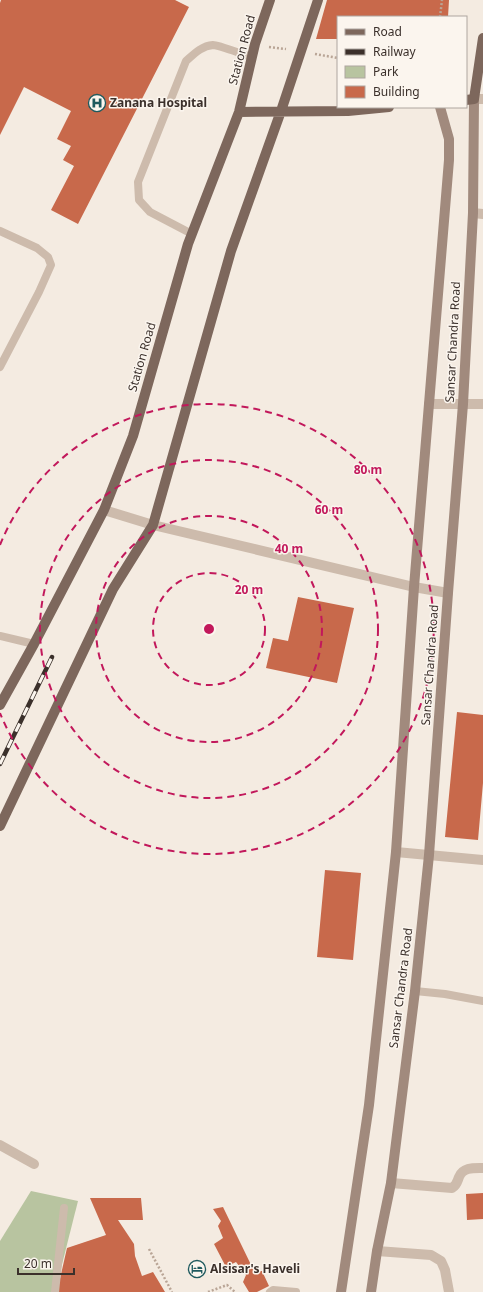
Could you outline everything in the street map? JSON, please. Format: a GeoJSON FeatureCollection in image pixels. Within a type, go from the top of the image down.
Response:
{"type":"FeatureCollection","features":[{"type":"Feature","properties":{"kind":"main road","name":"Station Road"},"geometry":{"type":"LineString","coordinates":[[0,705],[34,644],[104,510],[133,436],[186,251],[240,112],[255,44],[270,0]]}},
{"type":"Feature","properties":{"kind":"main road"},"geometry":{"type":"LineString","coordinates":[[0,826],[113,589],[153,525],[231,251],[281,112],[318,0]]}},
{"type":"Feature","properties":{"kind":"main road","name":"Sansar Chandra Road"},"geometry":{"type":"LineString","coordinates":[[474,99],[483,38]]}},
{"type":"Feature","properties":{"kind":"main road"},"geometry":{"type":"LineString","coordinates":[[240,112],[348,111],[379,108]]}},
{"type":"Feature","properties":{"kind":"street","name":"Sansar Chandra Road"},"geometry":{"type":"LineString","coordinates":[[370,1292],[391,1183],[430,855],[448,594],[478,214],[474,99]]}},
{"type":"Feature","properties":{"kind":"street","name":"Sansar Chandra Road"},"geometry":{"type":"LineString","coordinates":[[341,1292],[370,1105],[396,852],[414,587],[449,160],[449,138],[440,108]]}},
{"type":"Feature","properties":{"kind":"street"},"geometry":{"type":"LineString","coordinates":[[430,404],[483,404]]}},
{"type":"Feature","properties":{"kind":"street"},"geometry":{"type":"LineString","coordinates":[[104,510],[153,525],[448,594]]}},
{"type":"Feature","properties":{"kind":"street"},"geometry":{"type":"LineString","coordinates":[[396,852],[483,860]]}},
{"type":"Feature","properties":{"kind":"street"},"geometry":{"type":"LineString","coordinates":[[0,1145],[34,1164]]}},
{"type":"Feature","properties":{"kind":"street"},"geometry":{"type":"LineString","coordinates":[[391,1183],[452,1188],[457,1185],[463,1170],[468,1168],[483,1168]]}},
{"type":"Feature","properties":{"kind":"street"},"geometry":{"type":"LineString","coordinates":[[377,1252],[431,1255],[441,1261],[445,1270],[449,1292]]}},
{"type":"Feature","properties":{"kind":"lane"},"geometry":{"type":"LineString","coordinates":[[192,234],[150,212],[139,200],[138,182],[186,61],[202,48],[213,45],[252,57]]}},
{"type":"Feature","properties":{"kind":"lane"},"geometry":{"type":"LineString","coordinates":[[0,231],[37,248],[48,257],[51,265],[39,292],[0,367]]}},
{"type":"Feature","properties":{"kind":"lane"},"geometry":{"type":"LineString","coordinates":[[0,636],[34,644]]}},
{"type":"Feature","properties":{"kind":"lane"},"geometry":{"type":"LineString","coordinates":[[415,991],[445,994],[483,1001]]}},
{"type":"Feature","properties":{"kind":"lane"},"geometry":{"type":"LineString","coordinates":[[55,1292],[64,1208]]}},
{"type":"Feature","properties":{"kind":"lane"},"geometry":{"type":"LineString","coordinates":[[270,1292],[273,1290],[296,1292]]}},
{"type":"Feature","properties":{"kind":"path"},"geometry":{"type":"LineString","coordinates":[[440,16],[442,0]]}},
{"type":"Feature","properties":{"kind":"path"},"geometry":{"type":"LineString","coordinates":[[149,1249],[172,1292]]}},
{"type":"Feature","properties":{"kind":"path"},"geometry":{"type":"LineString","coordinates":[[208,1292],[227,1285],[235,1292]]}},
{"type":"Feature","properties":{"kind":"green space"},"geometry":{"type":"Polygon","coordinates":[[[31,1191],[78,1201],[55,1292],[0,1292],[0,1241],[31,1191]]]}},
{"type":"Feature","properties":{"kind":"building"},"geometry":{"type":"Polygon","coordinates":[[[1,0],[175,0],[189,7],[78,224],[51,210],[74,166],[63,160],[71,146],[57,139],[71,111],[24,87],[0,135],[1,0]]]}},
{"type":"Feature","properties":{"kind":"building"},"geometry":{"type":"Polygon","coordinates":[[[327,0],[449,0],[448,16],[337,16],[337,39],[316,39],[327,0]]]}},
{"type":"Feature","properties":{"kind":"building"},"geometry":{"type":"Polygon","coordinates":[[[298,597],[354,608],[337,683],[266,668],[273,638],[288,641],[298,597]]]}},
{"type":"Feature","properties":{"kind":"building"},"geometry":{"type":"Polygon","coordinates":[[[457,712],[483,715],[483,783],[478,840],[445,837],[457,712]]]}},
{"type":"Feature","properties":{"kind":"building"},"geometry":{"type":"Polygon","coordinates":[[[325,870],[361,873],[353,960],[317,957],[325,870]]]}},
{"type":"Feature","properties":{"kind":"building"},"geometry":{"type":"Polygon","coordinates":[[[483,1193],[483,1219],[467,1220],[466,1194],[483,1193]]]}},
{"type":"Feature","properties":{"kind":"building"},"geometry":{"type":"Polygon","coordinates":[[[90,1198],[141,1198],[143,1220],[118,1220],[134,1244],[135,1256],[142,1276],[153,1272],[165,1292],[57,1292],[67,1248],[106,1235],[90,1198]]]}},
{"type":"Feature","properties":{"kind":"building"},"geometry":{"type":"Polygon","coordinates":[[[223,1207],[254,1271],[262,1271],[269,1286],[257,1292],[249,1292],[243,1282],[246,1275],[236,1262],[226,1267],[214,1244],[223,1238],[218,1226],[221,1221],[213,1209],[223,1207]]]}},
{"type":"Feature","properties":{"kind":"railway"},"geometry":{"type":"LineString","coordinates":[[0,764],[52,657]]}},
{"type":"Feature","properties":{"kind":"place","name":"Zanana Hospital"},"geometry":{"type":"Point","coordinates":[97,103]}},
{"type":"Feature","properties":{"kind":"place","name":"Alsisar's Haveli"},"geometry":{"type":"Point","coordinates":[197,1269]}}]}
